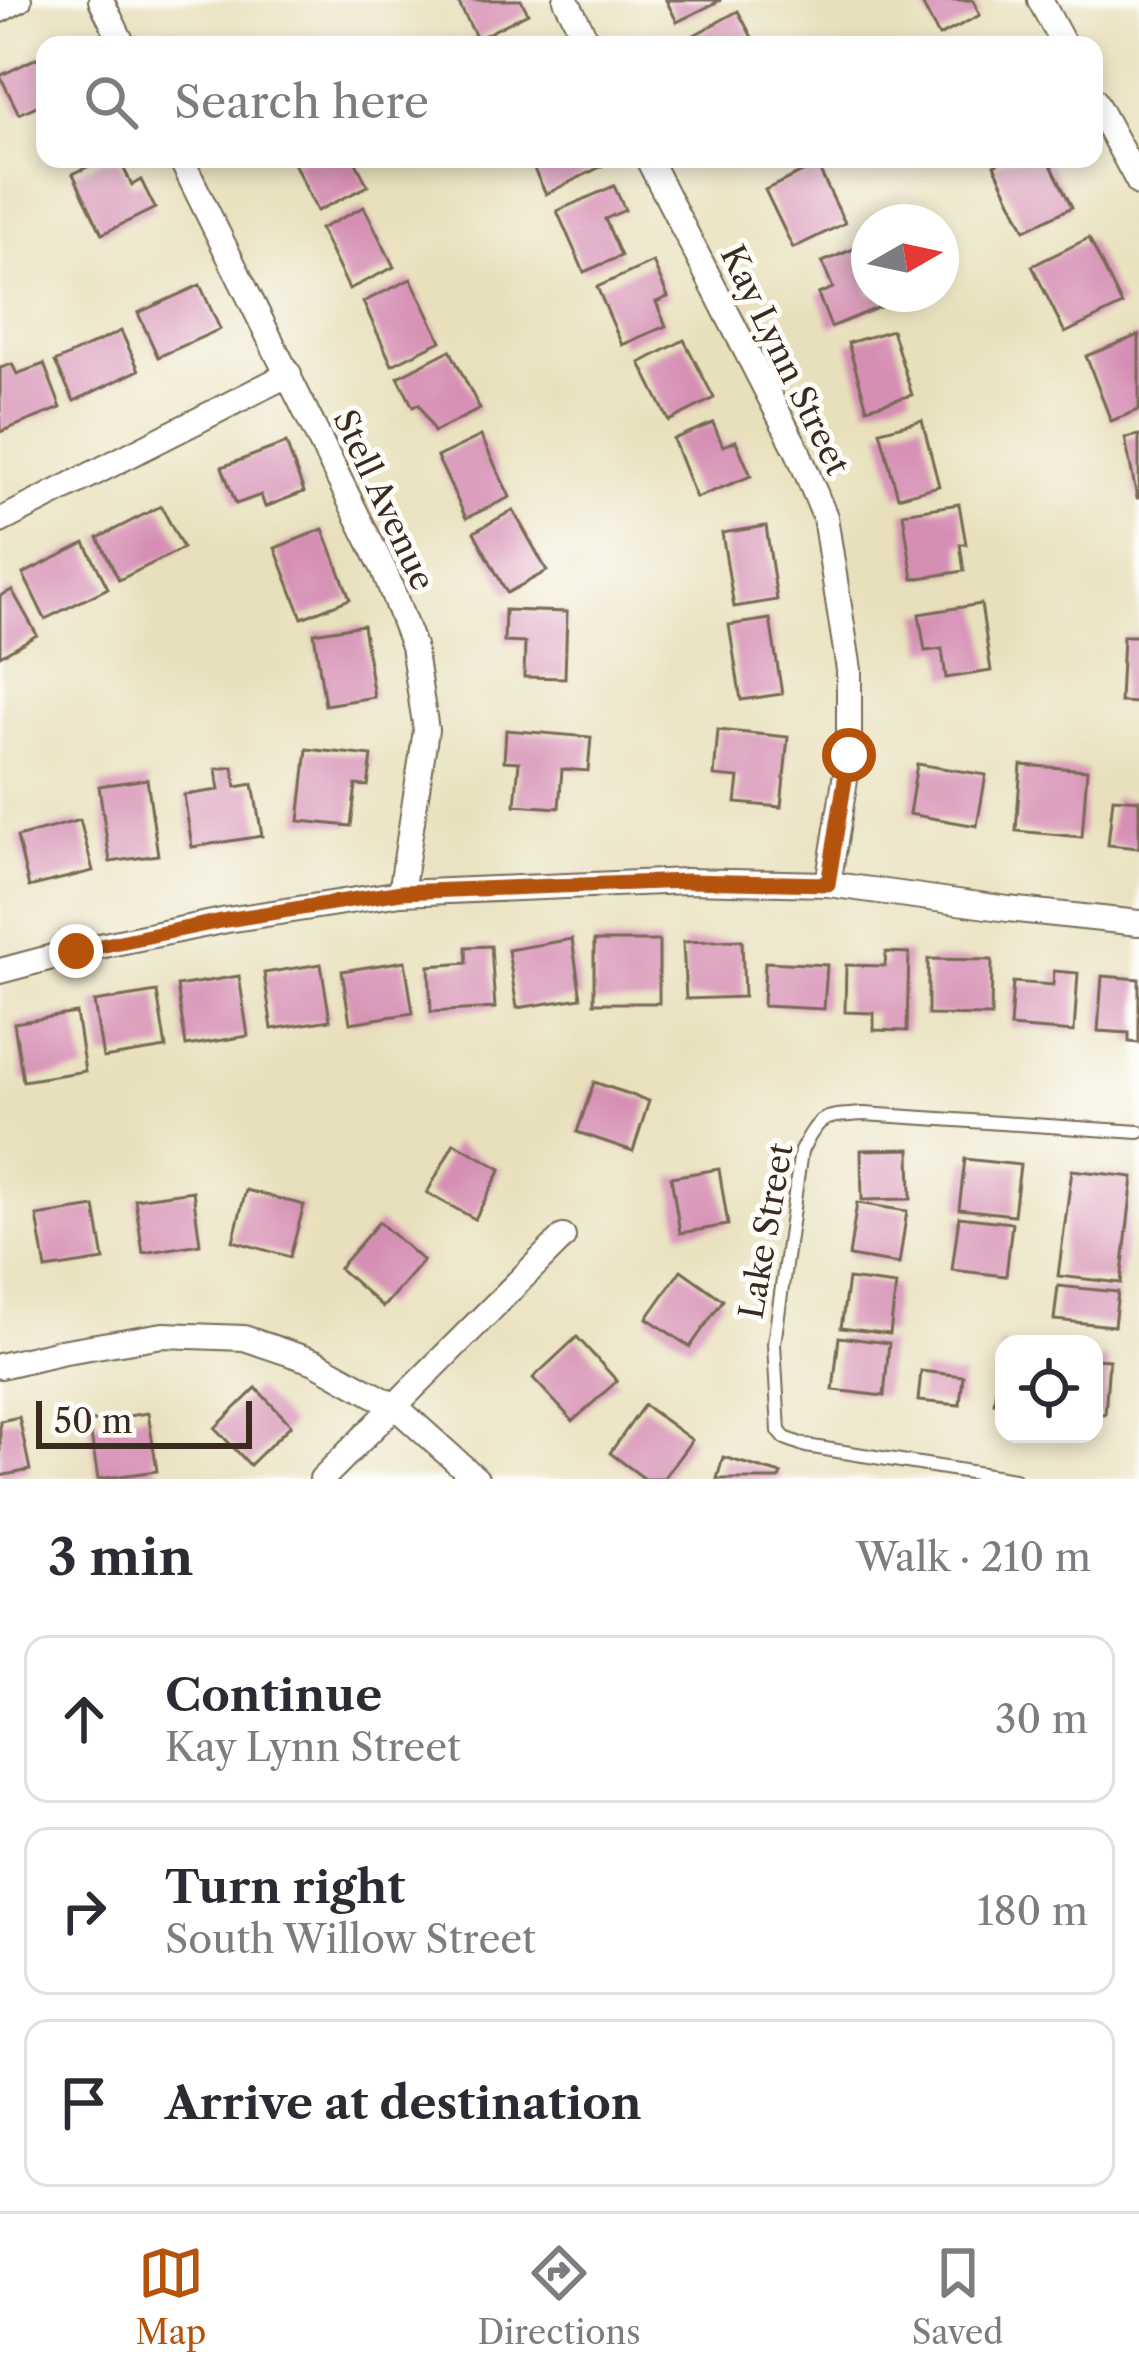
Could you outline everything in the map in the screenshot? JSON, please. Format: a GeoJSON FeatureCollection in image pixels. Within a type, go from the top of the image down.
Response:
{"type":"FeatureCollection","features":[{"type":"Feature","properties":{"kind":"street"},"geometry":{"type":"LineString","coordinates":[[0,10],[19,0]]}},
{"type":"Feature","properties":{"kind":"street"},"geometry":{"type":"LineString","coordinates":[[101,0],[119,36]]}},
{"type":"Feature","properties":{"kind":"street"},"geometry":{"type":"LineString","coordinates":[[566,0],[584,36]]}},
{"type":"Feature","properties":{"kind":"street"},"geometry":{"type":"LineString","coordinates":[[1040,0],[1059,36]]}},
{"type":"Feature","properties":{"kind":"street"},"geometry":{"type":"LineString","coordinates":[[1103,117],[1139,183]]}},
{"type":"Feature","properties":{"kind":"street","name":"Stell Avenue"},"geometry":{"type":"LineString","coordinates":[[186,168],[384,570],[413,646],[426,730],[401,892]]}},
{"type":"Feature","properties":{"kind":"street","name":"Kay Lynn Street"},"geometry":{"type":"LineString","coordinates":[[652,168],[798,452],[825,517],[849,670],[849,755],[828,884]]}},
{"type":"Feature","properties":{"kind":"street"},"geometry":{"type":"LineString","coordinates":[[0,521],[289,374]]}},
{"type":"Feature","properties":{"kind":"street"},"geometry":{"type":"LineString","coordinates":[[0,971],[205,925],[401,892],[686,881],[828,884],[1139,923]]}},
{"type":"Feature","properties":{"kind":"street"},"geometry":{"type":"LineString","coordinates":[[322,1479],[562,1237]]}},
{"type":"Feature","properties":{"kind":"street"},"geometry":{"type":"LineString","coordinates":[[0,1366],[164,1335],[244,1338],[315,1362],[396,1407],[476,1479]]}},
{"type":"Feature","properties":{"kind":"lane","name":"Lake Street"},"geometry":{"type":"LineString","coordinates":[[1014,1479],[806,1446],[785,1438],[779,1430],[774,1344],[801,1151],[814,1126],[826,1117],[864,1114],[1139,1132]]}},
{"type":"Feature","properties":{"kind":"building"},"geometry":{"type":"Polygon","coordinates":[[[457,0],[521,0],[528,13],[475,36],[457,0]]]}},
{"type":"Feature","properties":{"kind":"building"},"geometry":{"type":"Polygon","coordinates":[[[666,0],[721,0],[677,22],[666,0]]]}},
{"type":"Feature","properties":{"kind":"building"},"geometry":{"type":"Polygon","coordinates":[[[920,0],[973,0],[980,15],[939,36],[920,0]]]}},
{"type":"Feature","properties":{"kind":"building"},"geometry":{"type":"Polygon","coordinates":[[[738,11],[751,36],[692,36],[738,11]]]}},
{"type":"Feature","properties":{"kind":"building"},"geometry":{"type":"Polygon","coordinates":[[[36,58],[36,106],[19,114],[0,76],[36,58]]]}},
{"type":"Feature","properties":{"kind":"building"},"geometry":{"type":"Polygon","coordinates":[[[85,168],[124,168],[132,185],[141,180],[155,208],[102,234],[73,174],[85,168]]]}},
{"type":"Feature","properties":{"kind":"building"},"geometry":{"type":"Polygon","coordinates":[[[296,168],[359,168],[368,186],[317,211],[296,168]]]}},
{"type":"Feature","properties":{"kind":"building"},"geometry":{"type":"Polygon","coordinates":[[[533,168],[598,168],[546,194],[533,168]]]}},
{"type":"Feature","properties":{"kind":"building"},"geometry":{"type":"Polygon","coordinates":[[[818,168],[845,223],[793,248],[765,190],[818,168]]]}},
{"type":"Feature","properties":{"kind":"building"},"geometry":{"type":"Polygon","coordinates":[[[995,168],[1052,168],[1072,207],[1025,230],[995,168]]]}},
{"type":"Feature","properties":{"kind":"building"},"geometry":{"type":"Polygon","coordinates":[[[614,186],[625,210],[605,219],[621,256],[584,272],[557,211],[614,186]]]}},
{"type":"Feature","properties":{"kind":"building"},"geometry":{"type":"Polygon","coordinates":[[[364,207],[394,267],[349,289],[320,229],[364,207]]]}},
{"type":"Feature","properties":{"kind":"building"},"geometry":{"type":"Polygon","coordinates":[[[1089,238],[1122,305],[1065,333],[1032,266],[1089,238]]]}},
{"type":"Feature","properties":{"kind":"building"},"geometry":{"type":"Polygon","coordinates":[[[851,250],[851,312],[868,312],[831,327],[818,294],[833,288],[822,262],[851,250]]]}},
{"type":"Feature","properties":{"kind":"building"},"geometry":{"type":"Polygon","coordinates":[[[653,262],[668,297],[656,302],[666,326],[622,345],[597,287],[653,262]]]}},
{"type":"Feature","properties":{"kind":"building"},"geometry":{"type":"Polygon","coordinates":[[[411,279],[441,341],[392,365],[363,302],[411,279]]]}},
{"type":"Feature","properties":{"kind":"building"},"geometry":{"type":"Polygon","coordinates":[[[200,285],[220,329],[158,357],[138,313],[200,285]]]}},
{"type":"Feature","properties":{"kind":"building"},"geometry":{"type":"Polygon","coordinates":[[[892,330],[912,395],[867,408],[848,343],[892,330]]]}},
{"type":"Feature","properties":{"kind":"building"},"geometry":{"type":"Polygon","coordinates":[[[121,331],[139,370],[74,401],[55,362],[121,331]]]}},
{"type":"Feature","properties":{"kind":"building"},"geometry":{"type":"Polygon","coordinates":[[[1139,335],[1139,410],[1111,421],[1086,356],[1139,335]]]}},
{"type":"Feature","properties":{"kind":"building"},"geometry":{"type":"Polygon","coordinates":[[[684,340],[714,398],[669,421],[640,363],[684,340]]]}},
{"type":"Feature","properties":{"kind":"building"},"geometry":{"type":"Polygon","coordinates":[[[450,350],[480,409],[434,432],[419,404],[413,407],[398,377],[450,350]]]}},
{"type":"Feature","properties":{"kind":"building"},"geometry":{"type":"Polygon","coordinates":[[[12,364],[17,374],[44,364],[61,408],[0,432],[0,368],[12,364]]]}},
{"type":"Feature","properties":{"kind":"building"},"geometry":{"type":"Polygon","coordinates":[[[922,420],[939,486],[898,497],[880,431],[922,420]]]}},
{"type":"Feature","properties":{"kind":"building"},"geometry":{"type":"Polygon","coordinates":[[[713,423],[723,446],[736,441],[751,476],[696,498],[673,439],[713,423]]]}},
{"type":"Feature","properties":{"kind":"building"},"geometry":{"type":"Polygon","coordinates":[[[1139,435],[1139,498],[1137,498],[1125,438],[1139,435]]]}},
{"type":"Feature","properties":{"kind":"building"},"geometry":{"type":"Polygon","coordinates":[[[481,436],[510,497],[466,518],[437,457],[481,436]]]}},
{"type":"Feature","properties":{"kind":"building"},"geometry":{"type":"Polygon","coordinates":[[[286,443],[304,492],[265,507],[261,495],[236,504],[222,467],[286,443]]]}},
{"type":"Feature","properties":{"kind":"building"},"geometry":{"type":"Polygon","coordinates":[[[959,504],[966,544],[960,544],[964,571],[913,579],[903,513],[959,504]]]}},
{"type":"Feature","properties":{"kind":"building"},"geometry":{"type":"Polygon","coordinates":[[[161,506],[183,548],[119,580],[98,538],[161,506]]]}},
{"type":"Feature","properties":{"kind":"building"},"geometry":{"type":"Polygon","coordinates":[[[513,510],[547,571],[507,593],[474,532],[513,510]]]}},
{"type":"Feature","properties":{"kind":"building"},"geometry":{"type":"Polygon","coordinates":[[[766,526],[777,600],[734,607],[722,533],[766,526]]]}},
{"type":"Feature","properties":{"kind":"building"},"geometry":{"type":"Polygon","coordinates":[[[323,529],[350,599],[302,618],[275,548],[323,529]]]}},
{"type":"Feature","properties":{"kind":"building"},"geometry":{"type":"Polygon","coordinates":[[[85,543],[108,588],[45,619],[23,574],[85,543]]]}},
{"type":"Feature","properties":{"kind":"building"},"geometry":{"type":"Polygon","coordinates":[[[12,590],[37,635],[0,656],[0,596],[12,590]]]}},
{"type":"Feature","properties":{"kind":"building"},"geometry":{"type":"Polygon","coordinates":[[[981,604],[991,671],[946,678],[942,649],[925,651],[919,614],[981,604]]]}},
{"type":"Feature","properties":{"kind":"building"},"geometry":{"type":"Polygon","coordinates":[[[505,610],[567,612],[565,678],[524,677],[525,643],[504,642],[505,610]]]}},
{"type":"Feature","properties":{"kind":"building"},"geometry":{"type":"Polygon","coordinates":[[[770,619],[782,694],[741,700],[729,625],[770,619]]]}},
{"type":"Feature","properties":{"kind":"building"},"geometry":{"type":"Polygon","coordinates":[[[363,625],[374,697],[325,705],[314,633],[363,625]]]}},
{"type":"Feature","properties":{"kind":"building"},"geometry":{"type":"Polygon","coordinates":[[[1123,636],[1139,636],[1139,703],[1120,702],[1123,636]]]}},
{"type":"Feature","properties":{"kind":"building"},"geometry":{"type":"Polygon","coordinates":[[[506,730],[591,737],[588,771],[562,769],[559,808],[515,805],[519,762],[504,761],[506,730]]]}},
{"type":"Feature","properties":{"kind":"building"},"geometry":{"type":"Polygon","coordinates":[[[718,730],[788,737],[781,807],[736,803],[739,778],[714,776],[718,730]]]}},
{"type":"Feature","properties":{"kind":"building"},"geometry":{"type":"Polygon","coordinates":[[[307,749],[372,756],[368,786],[356,785],[351,826],[299,821],[307,749]]]}},
{"type":"Feature","properties":{"kind":"building"},"geometry":{"type":"Polygon","coordinates":[[[917,764],[986,775],[977,826],[909,814],[917,764]]]}},
{"type":"Feature","properties":{"kind":"building"},"geometry":{"type":"Polygon","coordinates":[[[1021,765],[1087,770],[1082,837],[1016,831],[1021,765]]]}},
{"type":"Feature","properties":{"kind":"building"},"geometry":{"type":"Polygon","coordinates":[[[233,767],[236,787],[253,784],[262,836],[192,847],[184,795],[219,790],[216,769],[233,767]]]}},
{"type":"Feature","properties":{"kind":"building"},"geometry":{"type":"Polygon","coordinates":[[[147,779],[158,855],[110,862],[99,786],[147,779]]]}},
{"type":"Feature","properties":{"kind":"building"},"geometry":{"type":"Polygon","coordinates":[[[1113,798],[1139,800],[1139,848],[1108,845],[1113,798]]]}},
{"type":"Feature","properties":{"kind":"building"},"geometry":{"type":"Polygon","coordinates":[[[80,820],[93,871],[29,887],[17,837],[80,820]]]}},
{"type":"Feature","properties":{"kind":"building"},"geometry":{"type":"Polygon","coordinates":[[[572,939],[581,998],[517,1008],[508,950],[572,939]]]}},
{"type":"Feature","properties":{"kind":"building"},"geometry":{"type":"Polygon","coordinates":[[[742,940],[744,997],[686,999],[683,942],[742,940]]]}},
{"type":"Feature","properties":{"kind":"building"},"geometry":{"type":"Polygon","coordinates":[[[594,941],[659,941],[659,1003],[594,1003],[594,941]]]}},
{"type":"Feature","properties":{"kind":"building"},"geometry":{"type":"Polygon","coordinates":[[[491,946],[495,1008],[431,1012],[429,966],[467,963],[466,947],[491,946]]]}},
{"type":"Feature","properties":{"kind":"building"},"geometry":{"type":"Polygon","coordinates":[[[886,952],[909,953],[907,1031],[874,1030],[874,1013],[845,1012],[846,965],[885,966],[886,952]]]}},
{"type":"Feature","properties":{"kind":"building"},"geometry":{"type":"Polygon","coordinates":[[[928,959],[992,960],[991,1016],[928,1015],[928,959]]]}},
{"type":"Feature","properties":{"kind":"building"},"geometry":{"type":"Polygon","coordinates":[[[405,961],[413,1013],[350,1023],[342,971],[405,961]]]}},
{"type":"Feature","properties":{"kind":"building"},"geometry":{"type":"Polygon","coordinates":[[[765,962],[827,965],[824,1009],[763,1006],[765,962]]]}},
{"type":"Feature","properties":{"kind":"building"},"geometry":{"type":"Polygon","coordinates":[[[321,964],[330,1020],[272,1029],[264,973],[321,964]]]}},
{"type":"Feature","properties":{"kind":"building"},"geometry":{"type":"Polygon","coordinates":[[[1054,971],[1078,973],[1074,1032],[1010,1027],[1013,982],[1053,985],[1054,971]]]}},
{"type":"Feature","properties":{"kind":"building"},"geometry":{"type":"Polygon","coordinates":[[[239,976],[248,1036],[186,1046],[177,986],[239,976]]]}},
{"type":"Feature","properties":{"kind":"building"},"geometry":{"type":"Polygon","coordinates":[[[1102,976],[1139,979],[1139,1043],[1129,1042],[1129,1033],[1098,1031],[1102,976]]]}},
{"type":"Feature","properties":{"kind":"building"},"geometry":{"type":"Polygon","coordinates":[[[157,992],[166,1048],[103,1058],[94,1002],[157,992]]]}},
{"type":"Feature","properties":{"kind":"building"},"geometry":{"type":"Polygon","coordinates":[[[76,1013],[85,1071],[23,1081],[14,1023],[76,1013]]]}},
{"type":"Feature","properties":{"kind":"building"},"geometry":{"type":"Polygon","coordinates":[[[594,1082],[649,1101],[633,1151],[577,1132],[594,1082]]]}},
{"type":"Feature","properties":{"kind":"building"},"geometry":{"type":"Polygon","coordinates":[[[454,1143],[501,1169],[475,1219],[427,1193],[454,1143]]]}},
{"type":"Feature","properties":{"kind":"building"},"geometry":{"type":"Polygon","coordinates":[[[910,1149],[911,1199],[862,1200],[861,1150],[910,1149]]]}},
{"type":"Feature","properties":{"kind":"building"},"geometry":{"type":"Polygon","coordinates":[[[965,1159],[1020,1165],[1014,1215],[959,1209],[965,1159]]]}},
{"type":"Feature","properties":{"kind":"building"},"geometry":{"type":"Polygon","coordinates":[[[719,1169],[728,1225],[680,1233],[671,1177],[719,1169]]]}},
{"type":"Feature","properties":{"kind":"building"},"geometry":{"type":"Polygon","coordinates":[[[1072,1170],[1133,1177],[1121,1283],[1058,1276],[1072,1170]]]}},
{"type":"Feature","properties":{"kind":"building"},"geometry":{"type":"Polygon","coordinates":[[[246,1190],[304,1205],[290,1257],[233,1241],[246,1190]]]}},
{"type":"Feature","properties":{"kind":"building"},"geometry":{"type":"Polygon","coordinates":[[[193,1191],[200,1244],[143,1253],[135,1199],[193,1191]]]}},
{"type":"Feature","properties":{"kind":"building"},"geometry":{"type":"Polygon","coordinates":[[[857,1203],[907,1211],[899,1264],[849,1256],[857,1203]]]}},
{"type":"Feature","properties":{"kind":"building"},"geometry":{"type":"Polygon","coordinates":[[[95,1207],[104,1260],[46,1269],[37,1216],[95,1207]]]}},
{"type":"Feature","properties":{"kind":"building"},"geometry":{"type":"Polygon","coordinates":[[[959,1217],[1012,1223],[1006,1276],[952,1270],[959,1217]]]}},
{"type":"Feature","properties":{"kind":"building"},"geometry":{"type":"Polygon","coordinates":[[[379,1222],[423,1261],[383,1307],[339,1268],[379,1222]]]}},
{"type":"Feature","properties":{"kind":"building"},"geometry":{"type":"Polygon","coordinates":[[[681,1270],[723,1300],[690,1347],[647,1318],[681,1270]]]}},
{"type":"Feature","properties":{"kind":"building"},"geometry":{"type":"Polygon","coordinates":[[[848,1279],[896,1285],[890,1334],[841,1328],[848,1279]]]}},
{"type":"Feature","properties":{"kind":"building"},"geometry":{"type":"Polygon","coordinates":[[[1058,1286],[1118,1292],[1114,1326],[1054,1320],[1058,1286]]]}},
{"type":"Feature","properties":{"kind":"building"},"geometry":{"type":"Polygon","coordinates":[[[577,1337],[617,1381],[573,1421],[533,1378],[577,1337]]]}},
{"type":"Feature","properties":{"kind":"building"},"geometry":{"type":"Polygon","coordinates":[[[839,1337],[889,1343],[884,1396],[833,1390],[839,1337]]]}},
{"type":"Feature","properties":{"kind":"building"},"geometry":{"type":"Polygon","coordinates":[[[1103,1360],[1109,1360],[1103,1414],[1103,1360]]]}},
{"type":"Feature","properties":{"kind":"building"},"geometry":{"type":"Polygon","coordinates":[[[921,1371],[963,1376],[960,1405],[918,1401],[921,1371]]]}},
{"type":"Feature","properties":{"kind":"building"},"geometry":{"type":"Polygon","coordinates":[[[256,1388],[291,1425],[250,1465],[215,1428],[256,1388]]]}},
{"type":"Feature","properties":{"kind":"building"},"geometry":{"type":"Polygon","coordinates":[[[644,1405],[692,1440],[663,1479],[645,1479],[610,1453],[644,1405]]]}},
{"type":"Feature","properties":{"kind":"building"},"geometry":{"type":"Polygon","coordinates":[[[148,1413],[157,1471],[98,1479],[89,1422],[148,1413]]]}},
{"type":"Feature","properties":{"kind":"building"},"geometry":{"type":"Polygon","coordinates":[[[19,1417],[30,1470],[0,1476],[0,1421],[19,1417]]]}},
{"type":"Feature","properties":{"kind":"building"},"geometry":{"type":"Polygon","coordinates":[[[723,1457],[781,1474],[779,1479],[717,1479],[723,1457]]]}},
{"type":"Feature","properties":{"kind":"route"},"geometry":{"type":"LineString","coordinates":[[76,951],[226,920],[401,892],[686,881],[828,884],[849,755]]}}]}
